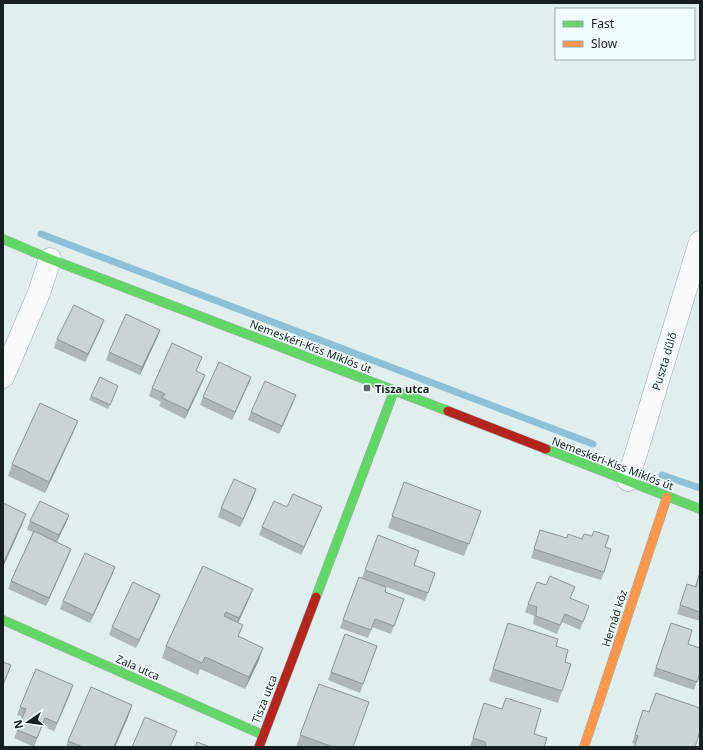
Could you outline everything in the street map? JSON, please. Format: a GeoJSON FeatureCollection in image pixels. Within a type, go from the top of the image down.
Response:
{"type":"FeatureCollection","features":[{"type":"Feature","properties":{"kind":"street","name":"Nemeskéri-Kiss Miklós út"},"geometry":{"type":"LineString","coordinates":[[3,239],[50,259],[628,480],[700,509]]}},
{"type":"Feature","properties":{"kind":"street","name":"Puszta dűlő"},"geometry":{"type":"LineString","coordinates":[[628,480],[700,242]]}},
{"type":"Feature","properties":{"kind":"street"},"geometry":{"type":"LineString","coordinates":[[3,377],[39,293],[50,259]]}},
{"type":"Feature","properties":{"kind":"street","name":"Tisza utca"},"geometry":{"type":"LineString","coordinates":[[259,747],[394,391]]}},
{"type":"Feature","properties":{"kind":"street","name":"Hernád köz"},"geometry":{"type":"LineString","coordinates":[[584,747],[667,497]]}},
{"type":"Feature","properties":{"kind":"street","name":"Zala utca"},"geometry":{"type":"LineString","coordinates":[[3,620],[263,735]]}},
{"type":"Feature","properties":{"kind":"building"},"geometry":{"type":"Polygon","coordinates":[[[74,305],[104,320],[88,354],[57,339],[74,305]]]}},
{"type":"Feature","properties":{"kind":"building"},"geometry":{"type":"Polygon","coordinates":[[[126,314],[160,330],[142,367],[109,352],[126,314]]]}},
{"type":"Feature","properties":{"kind":"building"},"geometry":{"type":"Polygon","coordinates":[[[172,343],[202,357],[196,371],[205,375],[188,410],[162,398],[165,394],[152,388],[172,343]]]}},
{"type":"Feature","properties":{"kind":"building"},"geometry":{"type":"Polygon","coordinates":[[[219,362],[251,377],[235,412],[203,397],[219,362]]]}},
{"type":"Feature","properties":{"kind":"building"},"geometry":{"type":"Polygon","coordinates":[[[100,377],[118,386],[110,405],[91,396],[100,377]]]}},
{"type":"Feature","properties":{"kind":"building"},"geometry":{"type":"Polygon","coordinates":[[[265,381],[296,395],[282,426],[251,412],[265,381]]]}},
{"type":"Feature","properties":{"kind":"building"},"geometry":{"type":"Polygon","coordinates":[[[40,403],[78,421],[49,482],[12,464],[40,403]]]}},
{"type":"Feature","properties":{"kind":"building"},"geometry":{"type":"Polygon","coordinates":[[[234,479],[256,489],[243,519],[221,508],[234,479]]]}},
{"type":"Feature","properties":{"kind":"building"},"geometry":{"type":"Polygon","coordinates":[[[404,482],[481,511],[469,544],[392,516],[404,482]]]}},
{"type":"Feature","properties":{"kind":"building"},"geometry":{"type":"Polygon","coordinates":[[[293,494],[322,507],[304,547],[262,527],[274,501],[287,507],[293,494]]]}},
{"type":"Feature","properties":{"kind":"building"},"geometry":{"type":"Polygon","coordinates":[[[40,501],[69,515],[59,535],[30,521],[40,501]]]}},
{"type":"Feature","properties":{"kind":"building"},"geometry":{"type":"Polygon","coordinates":[[[3,503],[26,514],[3,564],[3,503]]]}},
{"type":"Feature","properties":{"kind":"building"},"geometry":{"type":"Polygon","coordinates":[[[540,530],[567,538],[568,534],[582,539],[584,534],[592,536],[594,531],[609,536],[605,547],[611,549],[604,572],[534,549],[540,530]]]}},
{"type":"Feature","properties":{"kind":"building"},"geometry":{"type":"Polygon","coordinates":[[[34,531],[71,549],[49,598],[11,581],[34,531]]]}},
{"type":"Feature","properties":{"kind":"building"},"geometry":{"type":"Polygon","coordinates":[[[378,535],[419,551],[414,565],[435,573],[428,593],[365,570],[378,535]]]}},
{"type":"Feature","properties":{"kind":"building"},"geometry":{"type":"Polygon","coordinates":[[[85,553],[115,567],[93,615],[63,601],[85,553]]]}},
{"type":"Feature","properties":{"kind":"building"},"geometry":{"type":"Polygon","coordinates":[[[203,566],[253,589],[239,618],[226,612],[224,616],[243,625],[238,636],[263,648],[249,677],[205,657],[202,663],[166,646],[203,566]]]}},
{"type":"Feature","properties":{"kind":"building"},"geometry":{"type":"Polygon","coordinates":[[[699,575],[700,612],[680,605],[687,584],[696,587],[699,575]]]}},
{"type":"Feature","properties":{"kind":"building"},"geometry":{"type":"Polygon","coordinates":[[[550,576],[575,587],[570,598],[589,606],[583,622],[565,614],[560,625],[536,616],[537,607],[528,604],[537,582],[546,585],[550,576]]]}},
{"type":"Feature","properties":{"kind":"building"},"geometry":{"type":"Polygon","coordinates":[[[359,577],[386,587],[385,592],[404,599],[394,626],[375,619],[371,630],[343,620],[359,577]]]}},
{"type":"Feature","properties":{"kind":"building"},"geometry":{"type":"Polygon","coordinates":[[[133,582],[160,595],[139,640],[112,627],[133,582]]]}},
{"type":"Feature","properties":{"kind":"building"},"geometry":{"type":"Polygon","coordinates":[[[508,623],[558,639],[556,646],[568,650],[565,662],[571,664],[562,691],[493,669],[508,623]]]}},
{"type":"Feature","properties":{"kind":"building"},"geometry":{"type":"Polygon","coordinates":[[[671,623],[692,630],[688,644],[700,648],[700,672],[697,682],[656,668],[671,623]]]}},
{"type":"Feature","properties":{"kind":"building"},"geometry":{"type":"Polygon","coordinates":[[[345,634],[377,646],[363,684],[331,672],[345,634]]]}},
{"type":"Feature","properties":{"kind":"building"},"geometry":{"type":"Polygon","coordinates":[[[3,662],[11,665],[3,685],[3,662]]]}},
{"type":"Feature","properties":{"kind":"building"},"geometry":{"type":"Polygon","coordinates":[[[36,669],[73,685],[57,723],[45,718],[37,738],[17,730],[26,709],[20,707],[36,669]]]}},
{"type":"Feature","properties":{"kind":"building"},"geometry":{"type":"Polygon","coordinates":[[[319,684],[369,702],[353,747],[333,747],[300,735],[319,684]]]}},
{"type":"Feature","properties":{"kind":"building"},"geometry":{"type":"Polygon","coordinates":[[[91,687],[132,705],[114,747],[83,747],[68,741],[91,687]]]}},
{"type":"Feature","properties":{"kind":"building"},"geometry":{"type":"Polygon","coordinates":[[[656,693],[700,708],[700,731],[695,747],[634,747],[638,736],[635,735],[643,710],[649,712],[656,693]]]}},
{"type":"Feature","properties":{"kind":"building"},"geometry":{"type":"Polygon","coordinates":[[[506,698],[541,709],[534,734],[547,738],[544,747],[486,747],[485,742],[473,738],[484,703],[502,709],[506,698]]]}},
{"type":"Feature","properties":{"kind":"building"},"geometry":{"type":"Polygon","coordinates":[[[145,717],[177,731],[170,747],[132,747],[145,717]]]}},
{"type":"Feature","properties":{"kind":"building"},"geometry":{"type":"Polygon","coordinates":[[[197,742],[210,747],[195,747],[197,742]]]}},
{"type":"Feature","properties":{"kind":"waterway"},"geometry":{"type":"LineString","coordinates":[[41,234],[593,444]]}},
{"type":"Feature","properties":{"kind":"waterway"},"geometry":{"type":"LineString","coordinates":[[662,475],[700,488]]}},
{"type":"Feature","properties":{"kind":"traffic: fast"},"geometry":{"type":"LineString","coordinates":[[3,239],[50,259],[448,411]]}},
{"type":"Feature","properties":{"kind":"traffic: fast"},"geometry":{"type":"LineString","coordinates":[[316,597],[394,391]]}},
{"type":"Feature","properties":{"kind":"traffic: fast"},"geometry":{"type":"LineString","coordinates":[[546,449],[700,509]]}},
{"type":"Feature","properties":{"kind":"traffic: fast"},"geometry":{"type":"LineString","coordinates":[[3,620],[263,735]]}},
{"type":"Feature","properties":{"kind":"traffic: slow"},"geometry":{"type":"LineString","coordinates":[[584,747],[667,497]]}},
{"type":"Feature","properties":{"kind":"traffic: jam"},"geometry":{"type":"LineString","coordinates":[[448,411],[546,449]]}},
{"type":"Feature","properties":{"kind":"traffic: jam"},"geometry":{"type":"LineString","coordinates":[[259,747],[316,597]]}},
{"type":"Feature","properties":{"kind":"place","name":"Tisza utca"},"geometry":{"type":"Point","coordinates":[367,388]}}]}
